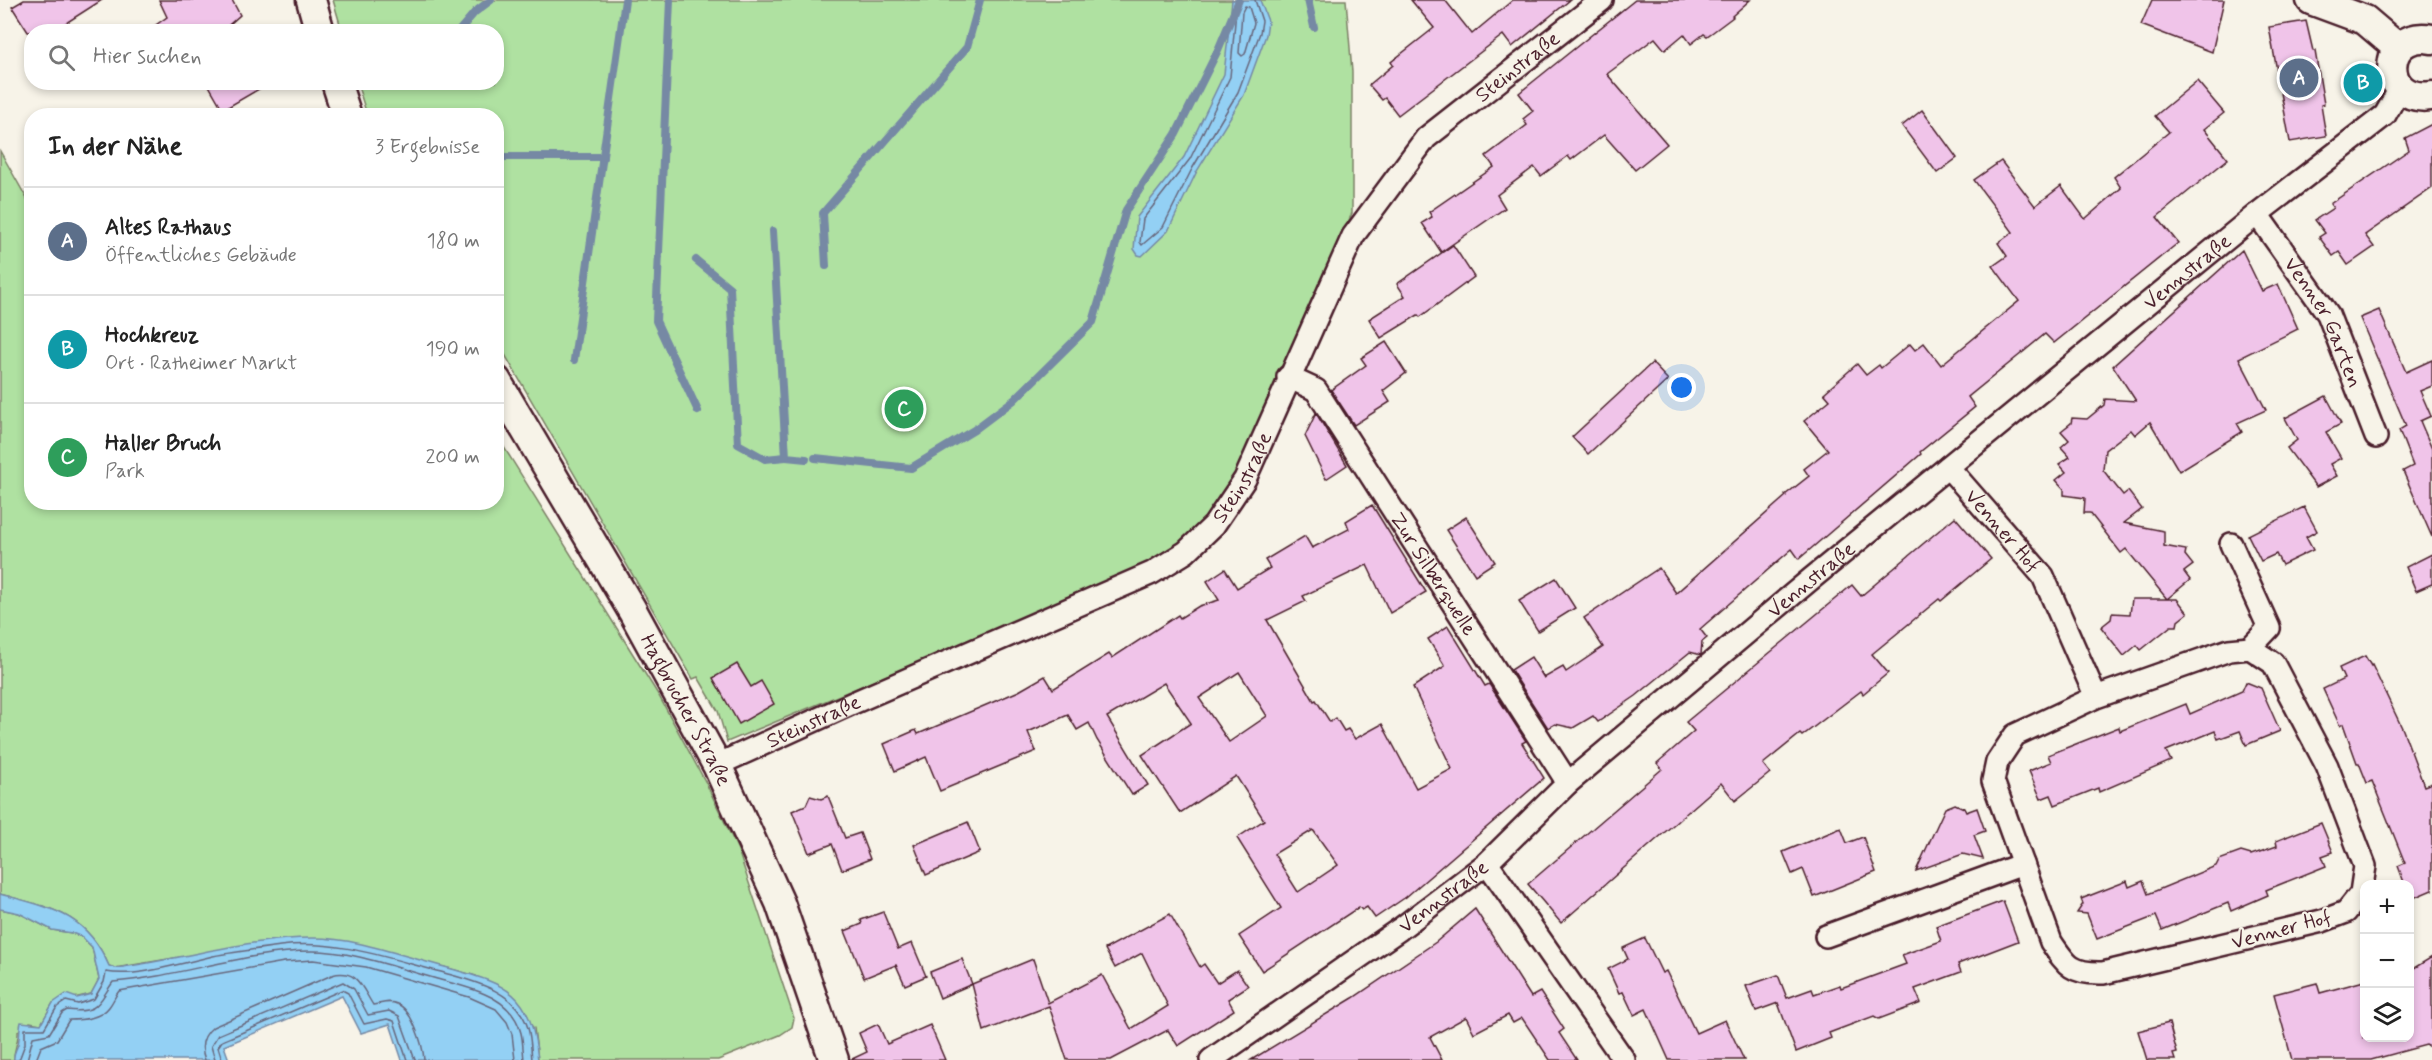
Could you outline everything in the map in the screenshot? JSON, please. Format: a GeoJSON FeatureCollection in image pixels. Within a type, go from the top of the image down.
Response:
{"type":"FeatureCollection","features":[{"type":"Feature","properties":{"kind":"main road"},"geometry":{"type":"LineString","coordinates":[[311,0],[318,24]]}},
{"type":"Feature","properties":{"kind":"main road"},"geometry":{"type":"LineString","coordinates":[[2311,0],[2365,20],[2398,48]]}},
{"type":"Feature","properties":{"kind":"main road"},"geometry":{"type":"LineString","coordinates":[[2432,39],[2414,38],[2398,48],[2392,64],[2395,81],[2400,88],[2409,94],[2421,97],[2432,96]]}},
{"type":"Feature","properties":{"kind":"main road"},"geometry":{"type":"LineString","coordinates":[[339,90],[344,108]]}},
{"type":"Feature","properties":{"kind":"main road","name":"Hagbrucher Straße"},"geometry":{"type":"LineString","coordinates":[[504,394],[632,610],[717,765],[780,903],[834,1060]]}},
{"type":"Feature","properties":{"kind":"street","name":"Steinstraße"},"geometry":{"type":"LineString","coordinates":[[717,765],[853,703],[1152,573],[1186,552],[1214,525],[1245,479],[1288,377],[1353,236],[1426,138],[1602,0]]}},
{"type":"Feature","properties":{"kind":"street","name":"Vennstraße"},"geometry":{"type":"LineString","coordinates":[[1211,1060],[1400,929],[1487,863],[1568,783],[2257,214],[2385,115],[2400,88]]}},
{"type":"Feature","properties":{"kind":"street","name":"Venner Garten"},"geometry":{"type":"LineString","coordinates":[[2257,214],[2328,314],[2376,437]]}},
{"type":"Feature","properties":{"kind":"street","name":"Zur Silberquelle"},"geometry":{"type":"LineString","coordinates":[[1288,377],[1316,390],[1568,783]]}},
{"type":"Feature","properties":{"kind":"street","name":"Venner Hof"},"geometry":{"type":"LineString","coordinates":[[1948,467],[2043,576],[2096,697]]}},
{"type":"Feature","properties":{"kind":"street"},"geometry":{"type":"LineString","coordinates":[[2231,544],[2269,628],[2250,648]]}},
{"type":"Feature","properties":{"kind":"street","name":"Venner Hof"},"geometry":{"type":"LineString","coordinates":[[2250,648],[2273,663],[2327,766],[2364,866],[2361,893],[2346,912],[2322,921],[2114,970],[2084,973],[2067,965],[2051,942],[1994,781],[1997,762],[2014,735],[2096,697],[2229,650],[2250,648]]}},
{"type":"Feature","properties":{"kind":"street"},"geometry":{"type":"LineString","coordinates":[[1487,863],[1624,1060]]}},
{"type":"Feature","properties":{"kind":"street"},"geometry":{"type":"LineString","coordinates":[[1826,936],[2023,864]]}},
{"type":"Feature","properties":{"kind":"green space"},"geometry":{"type":"Polygon","coordinates":[[[333,0],[1346,0],[1352,72],[1352,213],[1238,483],[1181,553],[727,742],[718,711],[698,677],[693,679],[504,353],[504,108],[365,108],[359,90],[504,90],[504,24],[340,24],[333,0]]]}},
{"type":"Feature","properties":{"kind":"green space"},"geometry":{"type":"Polygon","coordinates":[[[0,151],[24,194],[24,510],[504,510],[504,447],[659,696],[706,783],[738,850],[794,1018],[792,1027],[780,1035],[718,1060],[538,1060],[534,1028],[476,976],[440,966],[281,940],[115,968],[109,966],[100,948],[89,934],[65,915],[0,894],[0,151]]]}},
{"type":"Feature","properties":{"kind":"green space"},"geometry":{"type":"Polygon","coordinates":[[[0,909],[19,913],[52,930],[82,937],[92,947],[99,979],[91,994],[53,1003],[41,1024],[30,1022],[18,1031],[14,1060],[0,1060],[0,909]]]}},
{"type":"Feature","properties":{"kind":"water"},"geometry":{"type":"Polygon","coordinates":[[[1232,0],[1260,0],[1268,21],[1266,35],[1244,95],[1197,171],[1168,231],[1142,256],[1138,255],[1134,249],[1137,217],[1184,157],[1224,74],[1232,0]]]}},
{"type":"Feature","properties":{"kind":"water"},"geometry":{"type":"Polygon","coordinates":[[[0,894],[65,915],[89,934],[100,948],[109,966],[115,968],[238,945],[313,938],[362,944],[463,972],[498,985],[521,1003],[529,1017],[538,1060],[402,1060],[390,1024],[361,1033],[342,996],[224,1046],[229,1060],[14,1060],[21,1022],[41,1024],[53,1003],[66,994],[77,998],[91,994],[99,979],[92,947],[82,937],[52,930],[19,913],[0,909],[0,894]]]}},
{"type":"Feature","properties":{"kind":"building"},"geometry":{"type":"Polygon","coordinates":[[[24,0],[102,0],[64,24],[24,26],[12,7],[24,0]]]}},
{"type":"Feature","properties":{"kind":"building"},"geometry":{"type":"Polygon","coordinates":[[[159,0],[232,0],[240,15],[230,24],[157,24],[167,17],[159,0]]]}},
{"type":"Feature","properties":{"kind":"building"},"geometry":{"type":"Polygon","coordinates":[[[1411,0],[1445,0],[1472,34],[1513,0],[1570,0],[1512,47],[1503,35],[1398,115],[1385,98],[1382,100],[1369,85],[1393,65],[1391,62],[1434,28],[1411,0]]]}},
{"type":"Feature","properties":{"kind":"building"},"geometry":{"type":"Polygon","coordinates":[[[1635,0],[1750,0],[1733,17],[1707,36],[1704,34],[1691,44],[1684,34],[1665,50],[1655,38],[1607,74],[1667,144],[1635,170],[1604,135],[1571,160],[1568,156],[1541,176],[1534,167],[1497,195],[1505,208],[1441,252],[1422,223],[1432,217],[1429,212],[1494,167],[1486,156],[1527,125],[1523,119],[1533,111],[1519,93],[1635,0]]]}},
{"type":"Feature","properties":{"kind":"building"},"geometry":{"type":"Polygon","coordinates":[[[2152,0],[2224,0],[2212,52],[2141,25],[2152,0]]]}},
{"type":"Feature","properties":{"kind":"building"},"geometry":{"type":"Polygon","coordinates":[[[2306,21],[2313,51],[2315,51],[2324,104],[2321,105],[2326,136],[2290,142],[2269,27],[2306,21]]]}},
{"type":"Feature","properties":{"kind":"building"},"geometry":{"type":"Polygon","coordinates":[[[2197,81],[2224,113],[2204,129],[2228,159],[2157,217],[2178,243],[2054,343],[2045,334],[1968,397],[1975,407],[1920,452],[1921,454],[1799,559],[1792,549],[1700,629],[1707,638],[1702,642],[1701,655],[1690,652],[1636,696],[1598,722],[1593,716],[1573,728],[1555,724],[1548,728],[1511,670],[1531,657],[1544,678],[1563,667],[1566,672],[1603,647],[1584,618],[1659,568],[1676,593],[1809,476],[1804,469],[1828,450],[1804,421],[1830,400],[1824,393],[1857,364],[1866,375],[1879,365],[1881,368],[1910,344],[1915,350],[1924,343],[1941,365],[2019,301],[1993,266],[2007,256],[1998,243],[2013,232],[1974,180],[2001,161],[2035,206],[2061,186],[2085,219],[2121,188],[2114,177],[2169,132],[2155,116],[2197,81]]]}},
{"type":"Feature","properties":{"kind":"building"},"geometry":{"type":"Polygon","coordinates":[[[212,90],[257,90],[226,108],[222,108],[212,90]]]}},
{"type":"Feature","properties":{"kind":"building"},"geometry":{"type":"Polygon","coordinates":[[[1922,110],[1957,158],[1937,173],[1902,126],[1922,110]]]}},
{"type":"Feature","properties":{"kind":"building"},"geometry":{"type":"Polygon","coordinates":[[[2432,124],[2432,188],[2365,235],[2374,247],[2348,265],[2339,252],[2333,256],[2319,237],[2325,233],[2315,220],[2333,208],[2330,204],[2409,150],[2405,138],[2432,124]]]}},
{"type":"Feature","properties":{"kind":"building"},"geometry":{"type":"Polygon","coordinates":[[[1453,245],[1474,277],[1420,317],[1418,315],[1381,338],[1369,319],[1405,296],[1397,284],[1453,245]]]}},
{"type":"Feature","properties":{"kind":"building"},"geometry":{"type":"Polygon","coordinates":[[[2242,250],[2262,291],[2278,284],[2298,329],[2239,358],[2266,410],[2237,423],[2242,432],[2179,471],[2150,422],[2135,435],[2131,430],[2105,450],[2103,470],[2123,495],[2128,491],[2142,509],[2124,523],[2164,531],[2164,546],[2186,550],[2185,555],[2193,565],[2184,572],[2190,580],[2167,599],[2126,549],[2121,553],[2090,513],[2084,513],[2085,498],[2064,495],[2064,489],[2056,480],[2066,472],[2059,464],[2070,457],[2061,447],[2069,440],[2061,431],[2071,423],[2072,418],[2087,419],[2104,405],[2105,399],[2136,401],[2113,366],[2242,250]]]}},
{"type":"Feature","properties":{"kind":"building"},"geometry":{"type":"Polygon","coordinates":[[[2379,310],[2406,372],[2432,360],[2432,386],[2420,391],[2431,416],[2420,421],[2432,449],[2432,537],[2403,471],[2413,466],[2399,430],[2406,426],[2360,318],[2379,310]]]}},
{"type":"Feature","properties":{"kind":"building"},"geometry":{"type":"Polygon","coordinates":[[[1386,342],[1406,373],[1383,391],[1390,402],[1354,425],[1331,390],[1366,365],[1361,358],[1386,342]]]}},
{"type":"Feature","properties":{"kind":"building"},"geometry":{"type":"Polygon","coordinates":[[[1652,363],[1668,380],[1588,454],[1572,437],[1652,363]]]}},
{"type":"Feature","properties":{"kind":"building"},"geometry":{"type":"Polygon","coordinates":[[[2326,396],[2341,424],[2326,432],[2341,458],[2330,464],[2337,476],[2316,487],[2287,448],[2297,440],[2285,418],[2326,396]]]}},
{"type":"Feature","properties":{"kind":"building"},"geometry":{"type":"Polygon","coordinates":[[[1316,413],[1347,465],[1326,479],[1305,436],[1316,413]]]}},
{"type":"Feature","properties":{"kind":"building"},"geometry":{"type":"Polygon","coordinates":[[[1372,505],[1426,592],[1390,613],[1367,565],[1303,596],[1306,601],[1267,620],[1314,701],[1316,700],[1330,722],[1336,718],[1344,731],[1348,729],[1355,739],[1382,724],[1416,788],[1452,769],[1413,687],[1445,666],[1428,639],[1448,626],[1485,686],[1489,684],[1526,741],[1522,743],[1544,778],[1406,897],[1375,918],[1367,907],[1362,910],[1359,907],[1262,971],[1239,936],[1281,908],[1237,838],[1264,820],[1236,776],[1180,813],[1142,755],[1191,723],[1164,683],[1107,717],[1148,785],[1132,795],[1097,740],[1089,723],[1077,730],[1068,715],[1028,732],[1036,751],[940,791],[926,757],[895,771],[884,744],[916,730],[918,734],[1019,691],[1045,676],[1053,689],[1109,654],[1112,658],[1178,615],[1180,618],[1199,606],[1219,600],[1207,581],[1225,569],[1237,588],[1270,568],[1265,560],[1305,536],[1312,548],[1349,529],[1346,521],[1372,505]],[[1239,672],[1199,698],[1229,742],[1267,716],[1239,672]],[[1313,830],[1274,854],[1298,892],[1338,865],[1313,830]]]}},
{"type":"Feature","properties":{"kind":"building"},"geometry":{"type":"Polygon","coordinates":[[[2304,507],[2317,531],[2306,537],[2313,550],[2282,565],[2276,554],[2261,561],[2248,535],[2304,507]]]}},
{"type":"Feature","properties":{"kind":"building"},"geometry":{"type":"Polygon","coordinates":[[[1466,517],[1495,562],[1475,575],[1446,530],[1466,517]]]}},
{"type":"Feature","properties":{"kind":"building"},"geometry":{"type":"Polygon","coordinates":[[[1955,517],[1991,559],[1872,654],[1888,673],[1863,694],[1861,691],[1802,736],[1800,734],[1763,764],[1770,773],[1735,801],[1721,783],[1561,923],[1528,884],[1662,769],[1657,763],[1694,731],[1686,722],[1852,585],[1861,596],[1955,517]]]}},
{"type":"Feature","properties":{"kind":"building"},"geometry":{"type":"Polygon","coordinates":[[[2432,554],[2432,584],[2416,591],[2406,567],[2432,554]]]}},
{"type":"Feature","properties":{"kind":"building"},"geometry":{"type":"Polygon","coordinates":[[[1556,578],[1575,608],[1538,631],[1519,601],[1556,578]]]}},
{"type":"Feature","properties":{"kind":"building"},"geometry":{"type":"Polygon","coordinates":[[[2132,599],[2177,599],[2188,613],[2178,621],[2177,626],[2171,626],[2141,650],[2137,645],[2124,656],[2101,627],[2111,619],[2112,613],[2130,614],[2132,599]]]}},
{"type":"Feature","properties":{"kind":"building"},"geometry":{"type":"Polygon","coordinates":[[[2365,656],[2372,665],[2403,730],[2424,786],[2432,783],[2432,890],[2414,898],[2414,880],[2403,880],[2398,866],[2405,863],[2372,781],[2367,783],[2343,724],[2340,726],[2323,689],[2344,679],[2339,668],[2365,656]]]}},
{"type":"Feature","properties":{"kind":"building"},"geometry":{"type":"Polygon","coordinates":[[[737,664],[751,687],[761,681],[774,704],[739,724],[713,678],[737,664]]]}},
{"type":"Feature","properties":{"kind":"building"},"geometry":{"type":"Polygon","coordinates":[[[2246,682],[2261,688],[2280,731],[2246,745],[2240,731],[2218,739],[2215,731],[2166,751],[2171,761],[2099,792],[2098,788],[2055,805],[2051,795],[2041,799],[2029,771],[2051,762],[2048,755],[2119,727],[2120,731],[2186,704],[2190,714],[2242,691],[2246,682]]]}},
{"type":"Feature","properties":{"kind":"building"},"geometry":{"type":"Polygon","coordinates":[[[810,796],[821,799],[828,796],[845,838],[860,833],[870,859],[842,870],[832,844],[809,853],[792,811],[806,805],[810,796]]]}},
{"type":"Feature","properties":{"kind":"building"},"geometry":{"type":"Polygon","coordinates":[[[1955,804],[1964,808],[1966,812],[1977,808],[1985,831],[1974,835],[1983,859],[1963,854],[1916,871],[1945,808],[1955,804]]]}},
{"type":"Feature","properties":{"kind":"building"},"geometry":{"type":"Polygon","coordinates":[[[968,822],[980,852],[926,875],[914,845],[968,822]]]}},
{"type":"Feature","properties":{"kind":"building"},"geometry":{"type":"Polygon","coordinates":[[[2321,823],[2333,852],[2322,856],[2326,866],[2266,890],[2268,895],[2231,911],[2228,903],[2162,930],[2156,916],[2097,939],[2087,914],[2077,913],[2083,904],[2081,899],[2127,881],[2129,887],[2143,881],[2148,894],[2216,866],[2219,860],[2241,852],[2251,855],[2277,846],[2276,841],[2321,823]]]}},
{"type":"Feature","properties":{"kind":"building"},"geometry":{"type":"Polygon","coordinates":[[[1841,828],[1847,843],[1863,837],[1876,872],[1814,897],[1803,869],[1792,874],[1783,852],[1841,828]]]}},
{"type":"Feature","properties":{"kind":"building"},"geometry":{"type":"Polygon","coordinates":[[[2003,901],[2018,941],[1958,964],[1961,972],[1915,989],[1921,1003],[1879,1019],[1874,1016],[1829,1033],[1831,1038],[1796,1052],[1778,1003],[1756,1011],[1746,986],[1778,975],[1787,998],[1812,989],[1814,994],[1840,985],[1841,988],[1906,964],[1902,955],[1941,941],[1936,926],[2003,901]]]}},
{"type":"Feature","properties":{"kind":"building"},"geometry":{"type":"Polygon","coordinates":[[[1475,909],[1531,997],[1540,992],[1564,1029],[1559,1033],[1577,1060],[1550,1060],[1522,1018],[1513,1023],[1508,1015],[1474,1033],[1466,1017],[1430,1037],[1442,1060],[1251,1060],[1353,998],[1436,942],[1475,909]]]}},
{"type":"Feature","properties":{"kind":"building"},"geometry":{"type":"Polygon","coordinates":[[[883,912],[898,949],[912,943],[926,976],[905,985],[896,965],[864,978],[845,931],[862,924],[861,920],[883,912]]]}},
{"type":"Feature","properties":{"kind":"building"},"geometry":{"type":"Polygon","coordinates":[[[1170,914],[1200,967],[1204,964],[1217,983],[1237,970],[1248,986],[1228,999],[1234,1010],[1178,1046],[1168,1030],[1111,1060],[1067,1060],[1049,1006],[984,1031],[972,984],[1033,959],[1048,1003],[1102,975],[1131,1029],[1168,1006],[1142,953],[1115,968],[1105,949],[1170,914]]]}},
{"type":"Feature","properties":{"kind":"building"},"geometry":{"type":"Polygon","coordinates":[[[1645,938],[1662,973],[1666,971],[1696,1033],[1725,1020],[1744,1060],[1669,1060],[1646,1009],[1634,1015],[1623,992],[1619,993],[1608,969],[1628,959],[1623,948],[1645,938]]]}},
{"type":"Feature","properties":{"kind":"building"},"geometry":{"type":"Polygon","coordinates":[[[2432,957],[2432,1048],[2426,1045],[2371,1060],[2292,1060],[2274,994],[2317,983],[2320,993],[2360,982],[2360,1042],[2414,1042],[2414,968],[2432,957]]]}},
{"type":"Feature","properties":{"kind":"building"},"geometry":{"type":"Polygon","coordinates":[[[962,959],[972,984],[940,998],[930,972],[962,959]]]}},
{"type":"Feature","properties":{"kind":"building"},"geometry":{"type":"Polygon","coordinates":[[[2169,1023],[2177,1053],[2173,1054],[2175,1060],[2147,1060],[2138,1031],[2169,1023]]]}},
{"type":"Feature","properties":{"kind":"building"},"geometry":{"type":"Polygon","coordinates":[[[878,1024],[887,1044],[930,1025],[945,1060],[850,1060],[867,1052],[859,1033],[878,1024]]]}},
{"type":"Feature","properties":{"kind":"waterway"},"geometry":{"type":"LineString","coordinates":[[465,24],[475,12],[491,0]]}},
{"type":"Feature","properties":{"kind":"waterway"},"geometry":{"type":"LineString","coordinates":[[574,360],[625,0]]}},
{"type":"Feature","properties":{"kind":"waterway"},"geometry":{"type":"LineString","coordinates":[[670,0],[656,321],[698,411]]}},
{"type":"Feature","properties":{"kind":"waterway"},"geometry":{"type":"LineString","coordinates":[[826,266],[823,213],[967,47],[980,0]]}},
{"type":"Feature","properties":{"kind":"waterway"},"geometry":{"type":"LineString","coordinates":[[815,458],[911,468],[974,430],[1014,400],[1093,322],[1126,210],[1176,134],[1218,50],[1239,0]]}},
{"type":"Feature","properties":{"kind":"waterway"},"geometry":{"type":"LineString","coordinates":[[1308,0],[1314,27]]}},
{"type":"Feature","properties":{"kind":"waterway"},"geometry":{"type":"LineString","coordinates":[[504,157],[603,157]]}},
{"type":"Feature","properties":{"kind":"waterway"},"geometry":{"type":"LineString","coordinates":[[773,231],[786,457],[806,459]]}},
{"type":"Feature","properties":{"kind":"waterway"},"geometry":{"type":"LineString","coordinates":[[696,260],[730,288],[738,444],[765,459],[786,457]]}},
{"type":"Feature","properties":{"kind":"place","name":"Altes Rathaus"},"geometry":{"type":"Point","coordinates":[2299,78]}},
{"type":"Feature","properties":{"kind":"place","name":"Hochkreuz"},"geometry":{"type":"Point","coordinates":[2363,83]}},
{"type":"Feature","properties":{"kind":"place","name":"Haller Bruch"},"geometry":{"type":"Point","coordinates":[904,409]}}]}
